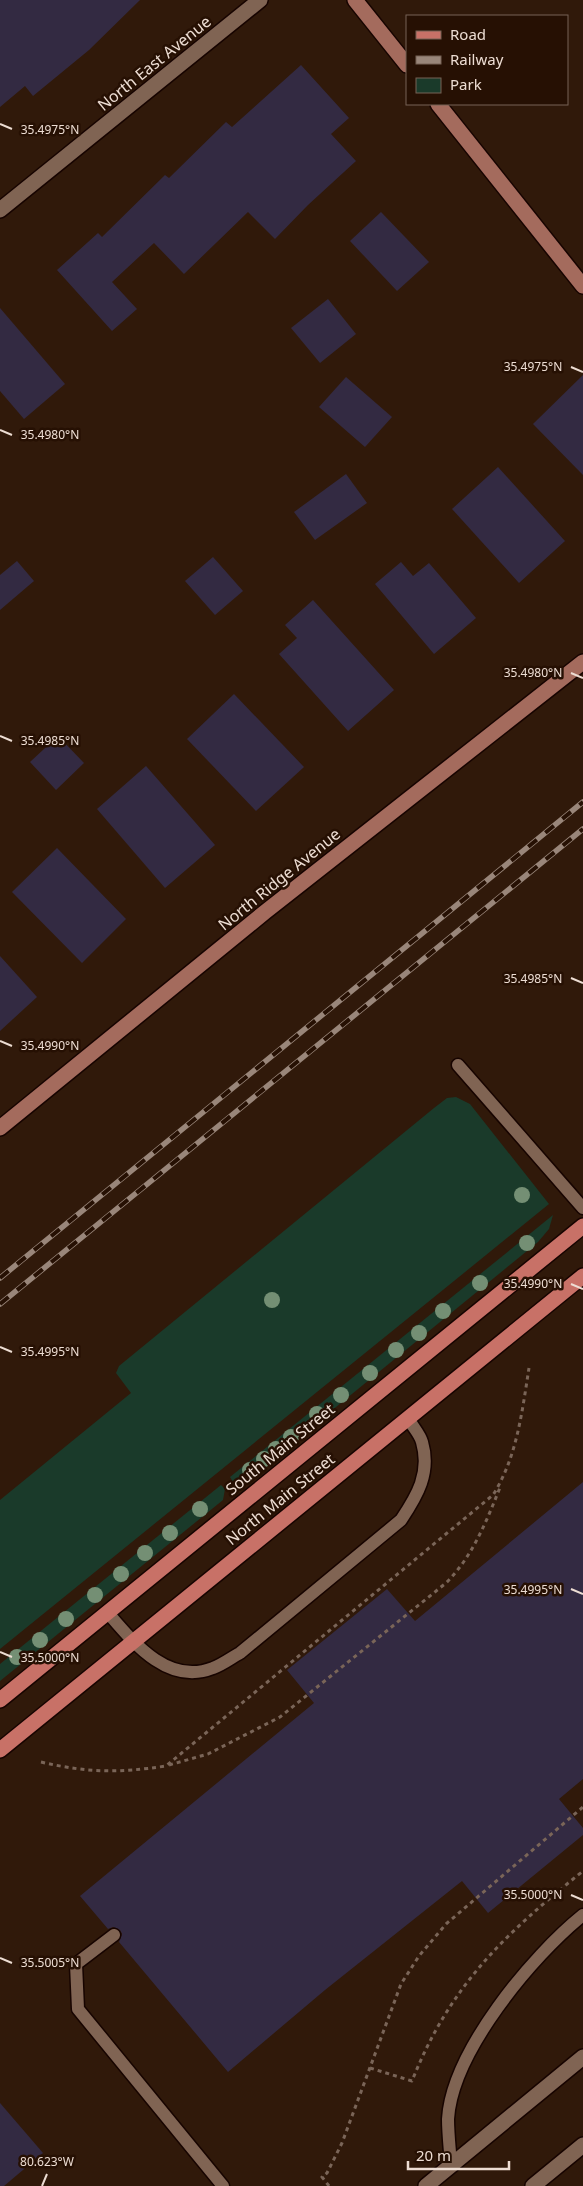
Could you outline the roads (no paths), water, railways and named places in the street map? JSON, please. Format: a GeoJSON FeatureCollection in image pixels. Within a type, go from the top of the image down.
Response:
{"type":"FeatureCollection","features":[{"type":"Feature","properties":{"kind":"main road","name":"South Main Street"},"geometry":{"type":"LineString","coordinates":[[0,1700],[583,1226]]}},
{"type":"Feature","properties":{"kind":"main road","name":"North Main Street"},"geometry":{"type":"LineString","coordinates":[[0,1750],[583,1276]]}},
{"type":"Feature","properties":{"kind":"street","name":"North East Avenue"},"geometry":{"type":"LineString","coordinates":[[0,210],[260,0]]}},
{"type":"Feature","properties":{"kind":"street"},"geometry":{"type":"LineString","coordinates":[[355,0],[406,64]]}},
{"type":"Feature","properties":{"kind":"street"},"geometry":{"type":"LineString","coordinates":[[439,105],[583,286]]}},
{"type":"Feature","properties":{"kind":"street","name":"North Ridge Avenue"},"geometry":{"type":"LineString","coordinates":[[0,1127],[264,912],[583,662]]}},
{"type":"Feature","properties":{"kind":"street"},"geometry":{"type":"LineString","coordinates":[[426,2186],[583,2057]]}},
{"type":"Feature","properties":{"kind":"street"},"geometry":{"type":"LineString","coordinates":[[533,2186],[583,2145]]}},
{"type":"Feature","properties":{"kind":"lane"},"geometry":{"type":"LineString","coordinates":[[458,1065],[583,1208]]}},
{"type":"Feature","properties":{"kind":"lane"},"geometry":{"type":"LineString","coordinates":[[108,1612],[133,1642],[161,1664],[185,1672],[212,1669],[240,1653],[401,1520],[418,1494],[426,1470],[422,1441],[408,1418]]}},
{"type":"Feature","properties":{"kind":"lane"},"geometry":{"type":"LineString","coordinates":[[451,2165],[448,2119],[455,2087],[471,2050],[494,2014],[528,1970],[568,1927],[583,1915]]}},
{"type":"Feature","properties":{"kind":"lane"},"geometry":{"type":"LineString","coordinates":[[114,1935],[76,1964],[78,2009],[223,2186]]}},
{"type":"Feature","properties":{"kind":"railway"},"geometry":{"type":"LineString","coordinates":[[0,1278],[583,802]]}},
{"type":"Feature","properties":{"kind":"railway"},"geometry":{"type":"LineString","coordinates":[[0,1304],[583,829]]}}]}
